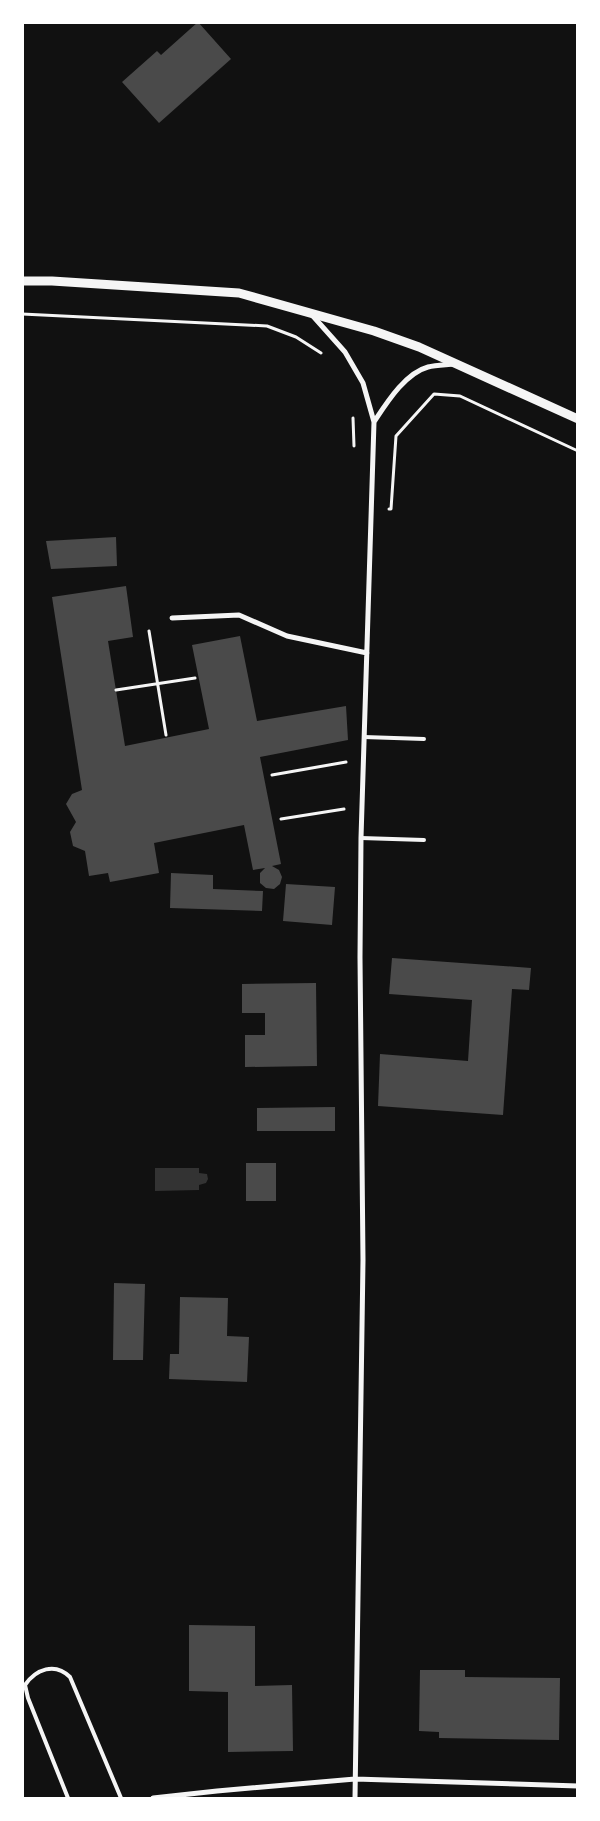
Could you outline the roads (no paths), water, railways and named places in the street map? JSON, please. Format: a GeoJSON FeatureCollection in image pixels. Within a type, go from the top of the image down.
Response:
{"type":"FeatureCollection","features":[{"type":"Feature","properties":{"kind":"street"},"geometry":{"type":"LineString","coordinates":[[22,281],[52,281],[239,293],[374,331],[419,347],[578,419]]}},
{"type":"Feature","properties":{"kind":"street"},"geometry":{"type":"LineString","coordinates":[[310,312],[345,352],[363,383],[374,422],[361,838],[360,958],[363,1260],[355,1798]]}},
{"type":"Feature","properties":{"kind":"street"},"geometry":{"type":"LineString","coordinates":[[374,422],[395,391],[412,377],[427,367],[458,364]]}},
{"type":"Feature","properties":{"kind":"street"},"geometry":{"type":"LineString","coordinates":[[172,618],[239,615],[287,636],[367,653]]}},
{"type":"Feature","properties":{"kind":"street"},"geometry":{"type":"LineString","coordinates":[[153,1798],[355,1779],[578,1786]]}},
{"type":"Feature","properties":{"kind":"lane"},"geometry":{"type":"LineString","coordinates":[[364,737],[424,739]]}},
{"type":"Feature","properties":{"kind":"lane"},"geometry":{"type":"LineString","coordinates":[[361,838],[424,840]]}},
{"type":"Feature","properties":{"kind":"lane"},"geometry":{"type":"LineString","coordinates":[[68,1798],[28,1698],[25,1685],[32,1675],[51,1668],[63,1670],[70,1677],[121,1798]]}}]}
